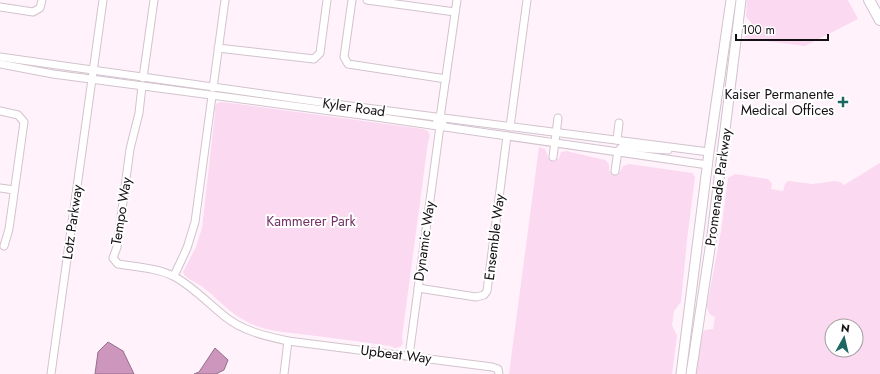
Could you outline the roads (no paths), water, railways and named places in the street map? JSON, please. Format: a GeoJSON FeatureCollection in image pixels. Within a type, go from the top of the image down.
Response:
{"type":"FeatureCollection","features":[{"type":"Feature","properties":{"kind":"highway"},"geometry":{"type":"LineString","coordinates":[[869,0],[880,20]]}},
{"type":"Feature","properties":{"kind":"main road","name":"Promenade Parkway"},"geometry":{"type":"LineString","coordinates":[[681,374],[709,152],[731,0]]}},
{"type":"Feature","properties":{"kind":"main road"},"geometry":{"type":"LineString","coordinates":[[737,0],[735,21],[739,24]]}},
{"type":"Feature","properties":{"kind":"main road","name":"Promenade Parkway"},"geometry":{"type":"LineString","coordinates":[[691,374],[741,0]]}},
{"type":"Feature","properties":{"kind":"main road"},"geometry":{"type":"LineString","coordinates":[[728,26],[732,33],[730,65],[733,68]]}},
{"type":"Feature","properties":{"kind":"main road"},"geometry":{"type":"LineString","coordinates":[[696,257],[701,270],[695,313],[698,321]]}},
{"type":"Feature","properties":{"kind":"main road"},"geometry":{"type":"LineString","coordinates":[[688,321],[692,324],[693,328],[688,374]]}},
{"type":"Feature","properties":{"kind":"street"},"geometry":{"type":"LineString","coordinates":[[0,7],[33,12],[40,8],[42,0]]}},
{"type":"Feature","properties":{"kind":"street","name":"Lotz Parkway"},"geometry":{"type":"LineString","coordinates":[[51,374],[102,0]]}},
{"type":"Feature","properties":{"kind":"street"},"geometry":{"type":"LineString","coordinates":[[144,78],[154,0]]}},
{"type":"Feature","properties":{"kind":"street"},"geometry":{"type":"LineString","coordinates":[[179,91],[207,90],[213,88],[225,0]]}},
{"type":"Feature","properties":{"kind":"street"},"geometry":{"type":"LineString","coordinates":[[218,48],[314,59],[320,53],[327,0]]}},
{"type":"Feature","properties":{"kind":"street"},"geometry":{"type":"LineString","coordinates":[[352,0],[344,57],[348,64],[446,79]]}},
{"type":"Feature","properties":{"kind":"street"},"geometry":{"type":"LineString","coordinates":[[367,0],[455,12]]}},
{"type":"Feature","properties":{"kind":"street"},"geometry":{"type":"LineString","coordinates":[[376,117],[394,116],[435,122],[440,118],[457,0]]}},
{"type":"Feature","properties":{"kind":"street"},"geometry":{"type":"LineString","coordinates":[[440,126],[447,123],[493,129],[508,127],[527,0]]}},
{"type":"Feature","properties":{"kind":"street","name":"Kyler Road"},"geometry":{"type":"LineString","coordinates":[[0,57],[213,88],[709,152]]}},
{"type":"Feature","properties":{"kind":"street","name":"Kyler Road"},"geometry":{"type":"LineString","coordinates":[[0,64],[92,79],[376,117],[708,165]]}},
{"type":"Feature","properties":{"kind":"street","name":"Tempo Way"},"geometry":{"type":"LineString","coordinates":[[142,86],[139,114],[130,149],[117,247],[113,258],[118,264],[147,268],[174,276],[209,302],[223,316],[238,326],[255,333],[288,341]]}},
{"type":"Feature","properties":{"kind":"street"},"geometry":{"type":"LineString","coordinates":[[174,276],[187,248],[195,222],[212,96],[217,92],[264,98],[282,97]]}},
{"type":"Feature","properties":{"kind":"street"},"geometry":{"type":"LineString","coordinates":[[0,111],[18,116],[24,122],[9,228],[4,246]]}},
{"type":"Feature","properties":{"kind":"street"},"geometry":{"type":"LineString","coordinates":[[553,157],[558,118]]}},
{"type":"Feature","properties":{"kind":"street"},"geometry":{"type":"LineString","coordinates":[[617,140],[619,123]]}},
{"type":"Feature","properties":{"kind":"street","name":"Dynamic Way"},"geometry":{"type":"LineString","coordinates":[[409,356],[440,126]]}},
{"type":"Feature","properties":{"kind":"street","name":"Ensemble Way"},"geometry":{"type":"LineString","coordinates":[[418,288],[476,297],[484,295],[487,291],[507,136]]}},
{"type":"Feature","properties":{"kind":"street"},"geometry":{"type":"LineString","coordinates":[[615,171],[619,149],[624,146],[660,151],[678,148]]}},
{"type":"Feature","properties":{"kind":"street"},"geometry":{"type":"LineString","coordinates":[[0,188],[14,190]]}},
{"type":"Feature","properties":{"kind":"street"},"geometry":{"type":"LineString","coordinates":[[284,374],[288,341]]}},
{"type":"Feature","properties":{"kind":"street","name":"Upbeat Way"},"geometry":{"type":"LineString","coordinates":[[288,341],[492,367],[498,370],[499,374]]}},
{"type":"Feature","properties":{"kind":"place","name":"Kaiser Permanente Medical Offices"},"geometry":{"type":"Point","coordinates":[843,102]}},
{"type":"Feature","properties":{"kind":"park label","name":"Kammerer Park"},"geometry":{"type":"Point","coordinates":[311,221]}}]}
